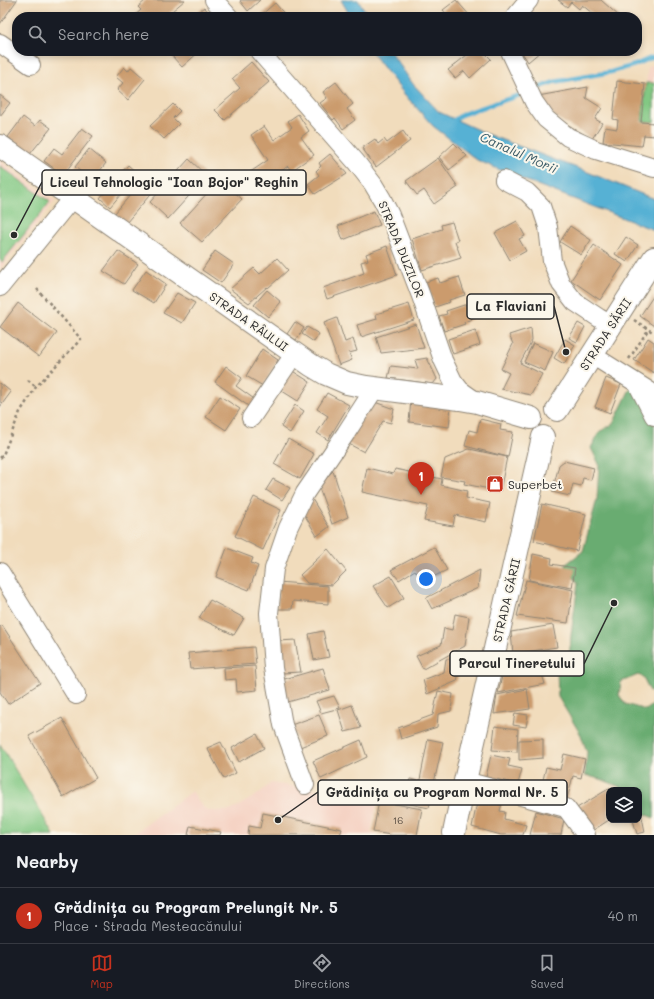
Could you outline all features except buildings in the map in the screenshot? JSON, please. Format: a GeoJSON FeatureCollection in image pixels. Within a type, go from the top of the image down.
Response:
{"type":"FeatureCollection","features":[{"type":"Feature","properties":{"kind":"main road","name":"STRADA RÂULUI"},"geometry":{"type":"LineString","coordinates":[[0,146],[326,374],[346,383],[460,398],[531,418]]}},
{"type":"Feature","properties":{"kind":"main road","name":"STRADA SĂRII"},"geometry":{"type":"LineString","coordinates":[[557,410],[654,258]]}},
{"type":"Feature","properties":{"kind":"main road"},"geometry":{"type":"LineString","coordinates":[[542,406],[548,406],[557,410],[562,418],[561,427],[558,432],[548,437],[543,437],[533,430],[531,418],[537,409],[542,406]]}},
{"type":"Feature","properties":{"kind":"main road","name":"STRADA GĂRII"},"geometry":{"type":"LineString","coordinates":[[452,834],[543,437]]}},
{"type":"Feature","properties":{"kind":"street"},"geometry":{"type":"LineString","coordinates":[[214,0],[225,12]]}},
{"type":"Feature","properties":{"kind":"street"},"geometry":{"type":"LineString","coordinates":[[519,12],[529,0]]}},
{"type":"Feature","properties":{"kind":"street"},"geometry":{"type":"LineString","coordinates":[[0,43],[12,52]]}},
{"type":"Feature","properties":{"kind":"street"},"geometry":{"type":"LineString","coordinates":[[18,56],[31,65]]}},
{"type":"Feature","properties":{"kind":"street","name":"STRADA DUZILOR"},"geometry":{"type":"LineString","coordinates":[[263,56],[356,162],[373,184],[390,215],[422,296],[443,360],[453,381],[460,390],[477,402]]}},
{"type":"Feature","properties":{"kind":"street"},"geometry":{"type":"LineString","coordinates":[[513,57],[534,102],[546,119],[568,137],[596,150],[654,168]]}},
{"type":"Feature","properties":{"kind":"street"},"geometry":{"type":"LineString","coordinates":[[504,180],[527,192],[541,206],[548,227],[552,261],[561,284],[575,302],[611,325]]}},
{"type":"Feature","properties":{"kind":"street"},"geometry":{"type":"LineString","coordinates":[[0,287],[73,198]]}},
{"type":"Feature","properties":{"kind":"street"},"geometry":{"type":"LineString","coordinates":[[252,418],[295,353]]}},
{"type":"Feature","properties":{"kind":"street"},"geometry":{"type":"LineString","coordinates":[[592,355],[654,394]]}},
{"type":"Feature","properties":{"kind":"street"},"geometry":{"type":"LineString","coordinates":[[637,383],[654,416]]}},
{"type":"Feature","properties":{"kind":"street"},"geometry":{"type":"LineString","coordinates":[[306,785],[283,725],[273,668],[269,613],[274,569],[288,528],[305,493],[375,388]]}},
{"type":"Feature","properties":{"kind":"street"},"geometry":{"type":"LineString","coordinates":[[0,572],[76,695]]}},
{"type":"Feature","properties":{"kind":"street"},"geometry":{"type":"LineString","coordinates":[[465,781],[566,808],[586,835]]}},
{"type":"Feature","properties":{"kind":"path"},"geometry":{"type":"LineString","coordinates":[[1,455],[20,412],[36,387],[81,340],[37,289]]}},
{"type":"Feature","properties":{"kind":"path"},"geometry":{"type":"LineString","coordinates":[[636,322],[654,334]]}},
{"type":"Feature","properties":{"kind":"path"},"geometry":{"type":"LineString","coordinates":[[627,363],[648,330]]}},
{"type":"Feature","properties":{"kind":"path"},"geometry":{"type":"LineString","coordinates":[[28,380],[36,387]]}},
{"type":"Feature","properties":{"kind":"shaded area"},"geometry":{"type":"Polygon","coordinates":[[[648,66],[654,66],[654,122],[642,122],[648,66]]]}},
{"type":"Feature","properties":{"kind":"shaded area"},"geometry":{"type":"Polygon","coordinates":[[[0,161],[55,201],[0,269],[0,161]]]}},
{"type":"Feature","properties":{"kind":"shaded area"},"geometry":{"type":"Polygon","coordinates":[[[271,783],[378,799],[371,833],[379,835],[132,835],[192,791],[201,805],[208,811],[230,811],[257,795],[271,783]]]}},
{"type":"Feature","properties":{"kind":"green space"},"geometry":{"type":"Polygon","coordinates":[[[646,83],[654,83],[654,122],[642,121],[646,83]]]}},
{"type":"Feature","properties":{"kind":"green space"},"geometry":{"type":"Polygon","coordinates":[[[0,166],[50,202],[2,262],[0,260],[0,166]]]}},
{"type":"Feature","properties":{"kind":"green space"},"geometry":{"type":"Polygon","coordinates":[[[630,389],[654,396],[654,691],[650,691],[643,677],[638,675],[621,682],[619,695],[625,704],[646,710],[654,704],[654,818],[642,813],[642,787],[620,787],[585,775],[587,752],[581,735],[558,697],[557,669],[569,660],[578,583],[565,565],[583,551],[597,499],[599,464],[591,448],[599,432],[613,424],[630,389]]]}},
{"type":"Feature","properties":{"kind":"green space"},"geometry":{"type":"Polygon","coordinates":[[[0,744],[54,835],[0,835],[0,744]]]}},
{"type":"Feature","properties":{"kind":"water"},"geometry":{"type":"Polygon","coordinates":[[[341,0],[358,0],[366,12],[348,12],[341,0]]]}},
{"type":"Feature","properties":{"kind":"water","name":"Canalul Morii"},"geometry":{"type":"Polygon","coordinates":[[[375,56],[393,56],[413,84],[439,112],[489,135],[654,199],[654,230],[519,178],[477,160],[433,126],[405,95],[375,56]]]}},
{"type":"Feature","properties":{"kind":"waterway"},"geometry":{"type":"LineString","coordinates":[[533,90],[554,82],[611,72],[654,58]]}},
{"type":"Feature","properties":{"kind":"waterway"},"geometry":{"type":"LineString","coordinates":[[451,122],[463,114],[526,93]]}},
{"type":"Feature","properties":{"kind":"place","name":"Liceul Tehnologic \"Ioan Bojor\" Reghin"},"geometry":{"type":"Point","coordinates":[14,235]}},
{"type":"Feature","properties":{"kind":"place","name":"La Flaviani"},"geometry":{"type":"Point","coordinates":[566,352]}},
{"type":"Feature","properties":{"kind":"place","name":"Superbet"},"geometry":{"type":"Point","coordinates":[495,484]}},
{"type":"Feature","properties":{"kind":"place","name":"Grădinița cu Program Prelungit Nr. 5"},"geometry":{"type":"Point","coordinates":[421,495]}},
{"type":"Feature","properties":{"kind":"place","name":"Parcul Tineretului"},"geometry":{"type":"Point","coordinates":[614,603]}},
{"type":"Feature","properties":{"kind":"place","name":"Grădinița cu Program Normal Nr. 5"},"geometry":{"type":"Point","coordinates":[278,820]}}]}
